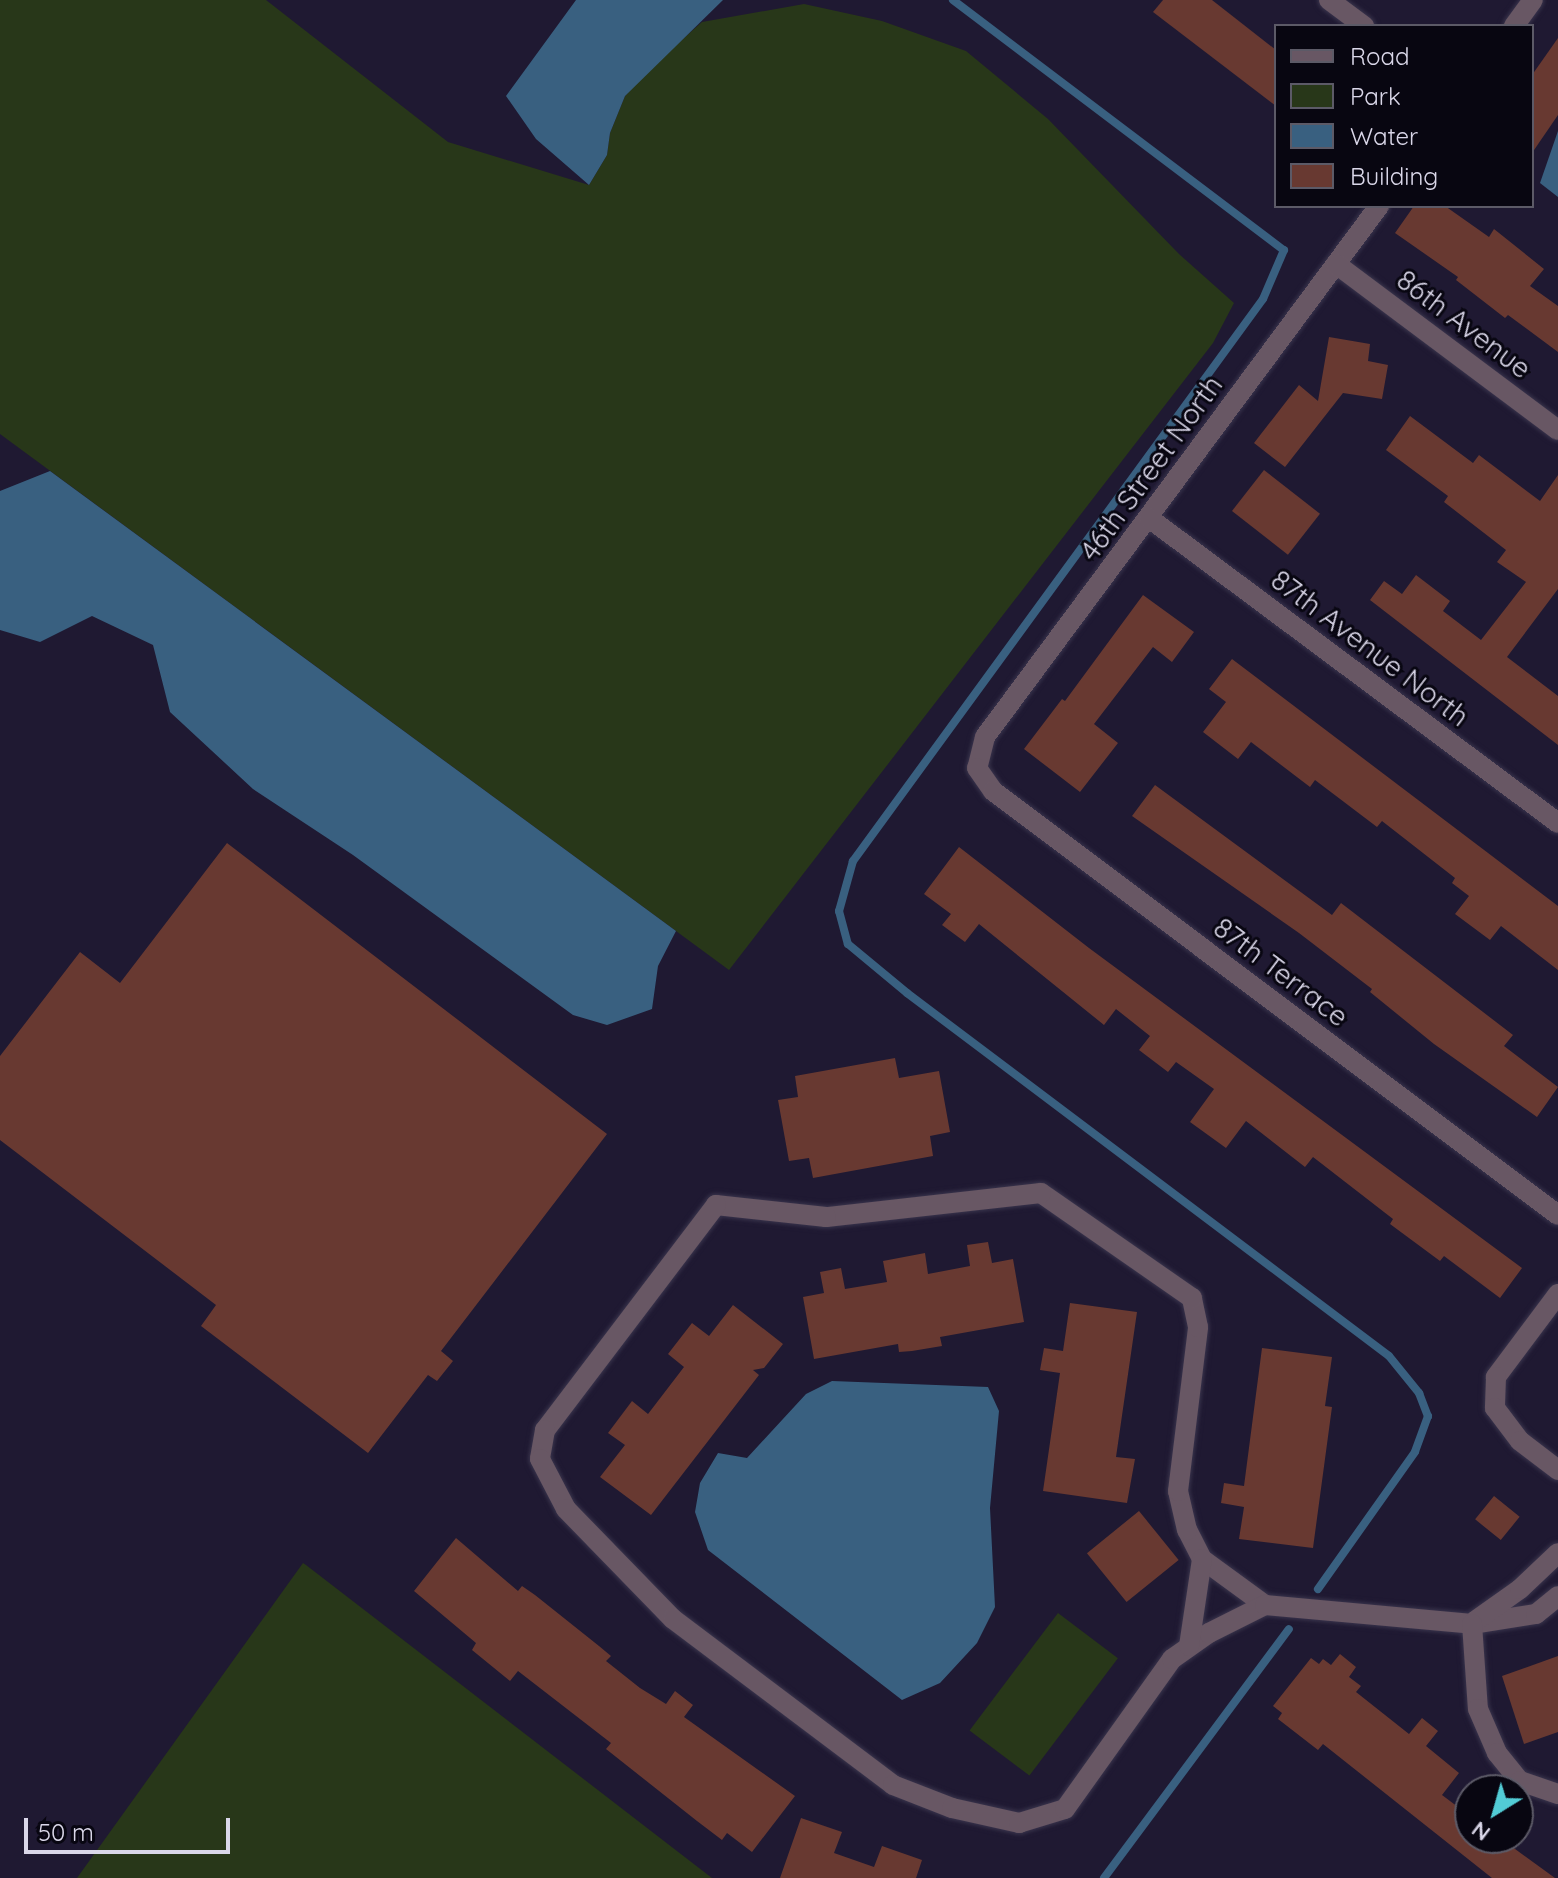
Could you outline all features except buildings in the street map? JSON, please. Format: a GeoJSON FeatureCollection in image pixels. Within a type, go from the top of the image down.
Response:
{"type":"FeatureCollection","features":[{"type":"Feature","properties":{"kind":"street"},"geometry":{"type":"LineString","coordinates":[[1329,0],[1361,24]]}},
{"type":"Feature","properties":{"kind":"street"},"geometry":{"type":"LineString","coordinates":[[1515,24],[1533,0]]}},
{"type":"Feature","properties":{"kind":"street","name":"46th Street North"},"geometry":{"type":"LineString","coordinates":[[977,768],[985,737],[1378,208]]}},
{"type":"Feature","properties":{"kind":"street","name":"86th Avenue"},"geometry":{"type":"LineString","coordinates":[[1336,264],[1558,430]]}},
{"type":"Feature","properties":{"kind":"street","name":"87th Avenue North"},"geometry":{"type":"LineString","coordinates":[[1149,518],[1558,823]]}},
{"type":"Feature","properties":{"kind":"street","name":"87th Terrace"},"geometry":{"type":"LineString","coordinates":[[977,768],[993,791],[1558,1215]]}},
{"type":"Feature","properties":{"kind":"street"},"geometry":{"type":"LineString","coordinates":[[1265,1605],[1189,1646],[1172,1659],[1065,1809],[1019,1823],[952,1808],[893,1785],[673,1619],[566,1509],[540,1459],[545,1430],[716,1205],[826,1217],[1041,1193],[1192,1298],[1198,1327],[1178,1491],[1187,1530],[1202,1559],[1265,1605],[1472,1624],[1536,1614],[1558,1596]]}},
{"type":"Feature","properties":{"kind":"street"},"geometry":{"type":"LineString","coordinates":[[1558,1294],[1496,1377],[1495,1408],[1520,1441],[1558,1470]]}},
{"type":"Feature","properties":{"kind":"street"},"geometry":{"type":"LineString","coordinates":[[1472,1624],[1520,1589],[1558,1553]]}},
{"type":"Feature","properties":{"kind":"street"},"geometry":{"type":"LineString","coordinates":[[1189,1646],[1202,1559]]}},
{"type":"Feature","properties":{"kind":"street"},"geometry":{"type":"LineString","coordinates":[[1472,1624],[1478,1709],[1497,1753],[1520,1781],[1558,1794]]}},
{"type":"Feature","properties":{"kind":"green space"},"geometry":{"type":"Polygon","coordinates":[[[0,0],[266,0],[448,142],[589,185],[607,155],[610,133],[625,96],[649,69],[702,22],[804,4],[882,21],[966,51],[1048,119],[1179,254],[1234,303],[1213,343],[729,970],[0,434],[0,0]]]}},
{"type":"Feature","properties":{"kind":"green space"},"geometry":{"type":"Polygon","coordinates":[[[303,1563],[306,1565],[712,1878],[77,1878],[303,1563]]]}},
{"type":"Feature","properties":{"kind":"green space"},"geometry":{"type":"Polygon","coordinates":[[[1058,1613],[1118,1658],[1029,1776],[970,1730],[1058,1613]]]}},
{"type":"Feature","properties":{"kind":"water"},"geometry":{"type":"Polygon","coordinates":[[[576,0],[723,0],[625,96],[610,133],[607,155],[589,185],[536,139],[506,96],[576,0]]]}},
{"type":"Feature","properties":{"kind":"water"},"geometry":{"type":"Polygon","coordinates":[[[1558,131],[1558,197],[1540,183],[1558,131]]]}},
{"type":"Feature","properties":{"kind":"water"},"geometry":{"type":"Polygon","coordinates":[[[50,471],[676,931],[658,966],[652,1009],[607,1025],[573,1015],[353,855],[253,789],[170,712],[153,645],[92,616],[40,642],[0,630],[0,491],[50,471]]]}},
{"type":"Feature","properties":{"kind":"water"},"geometry":{"type":"Polygon","coordinates":[[[832,1381],[988,1387],[999,1411],[990,1508],[995,1607],[977,1643],[940,1683],[902,1700],[708,1550],[695,1512],[700,1483],[718,1453],[747,1458],[806,1394],[832,1381]]]}},
{"type":"Feature","properties":{"kind":"waterway"},"geometry":{"type":"LineString","coordinates":[[953,0],[1284,250],[1263,299],[853,861],[839,911],[848,944],[907,993],[1389,1356],[1419,1393],[1428,1416],[1415,1452],[1318,1589]]}},
{"type":"Feature","properties":{"kind":"waterway"},"geometry":{"type":"LineString","coordinates":[[1104,1878],[1289,1629]]}}]}
